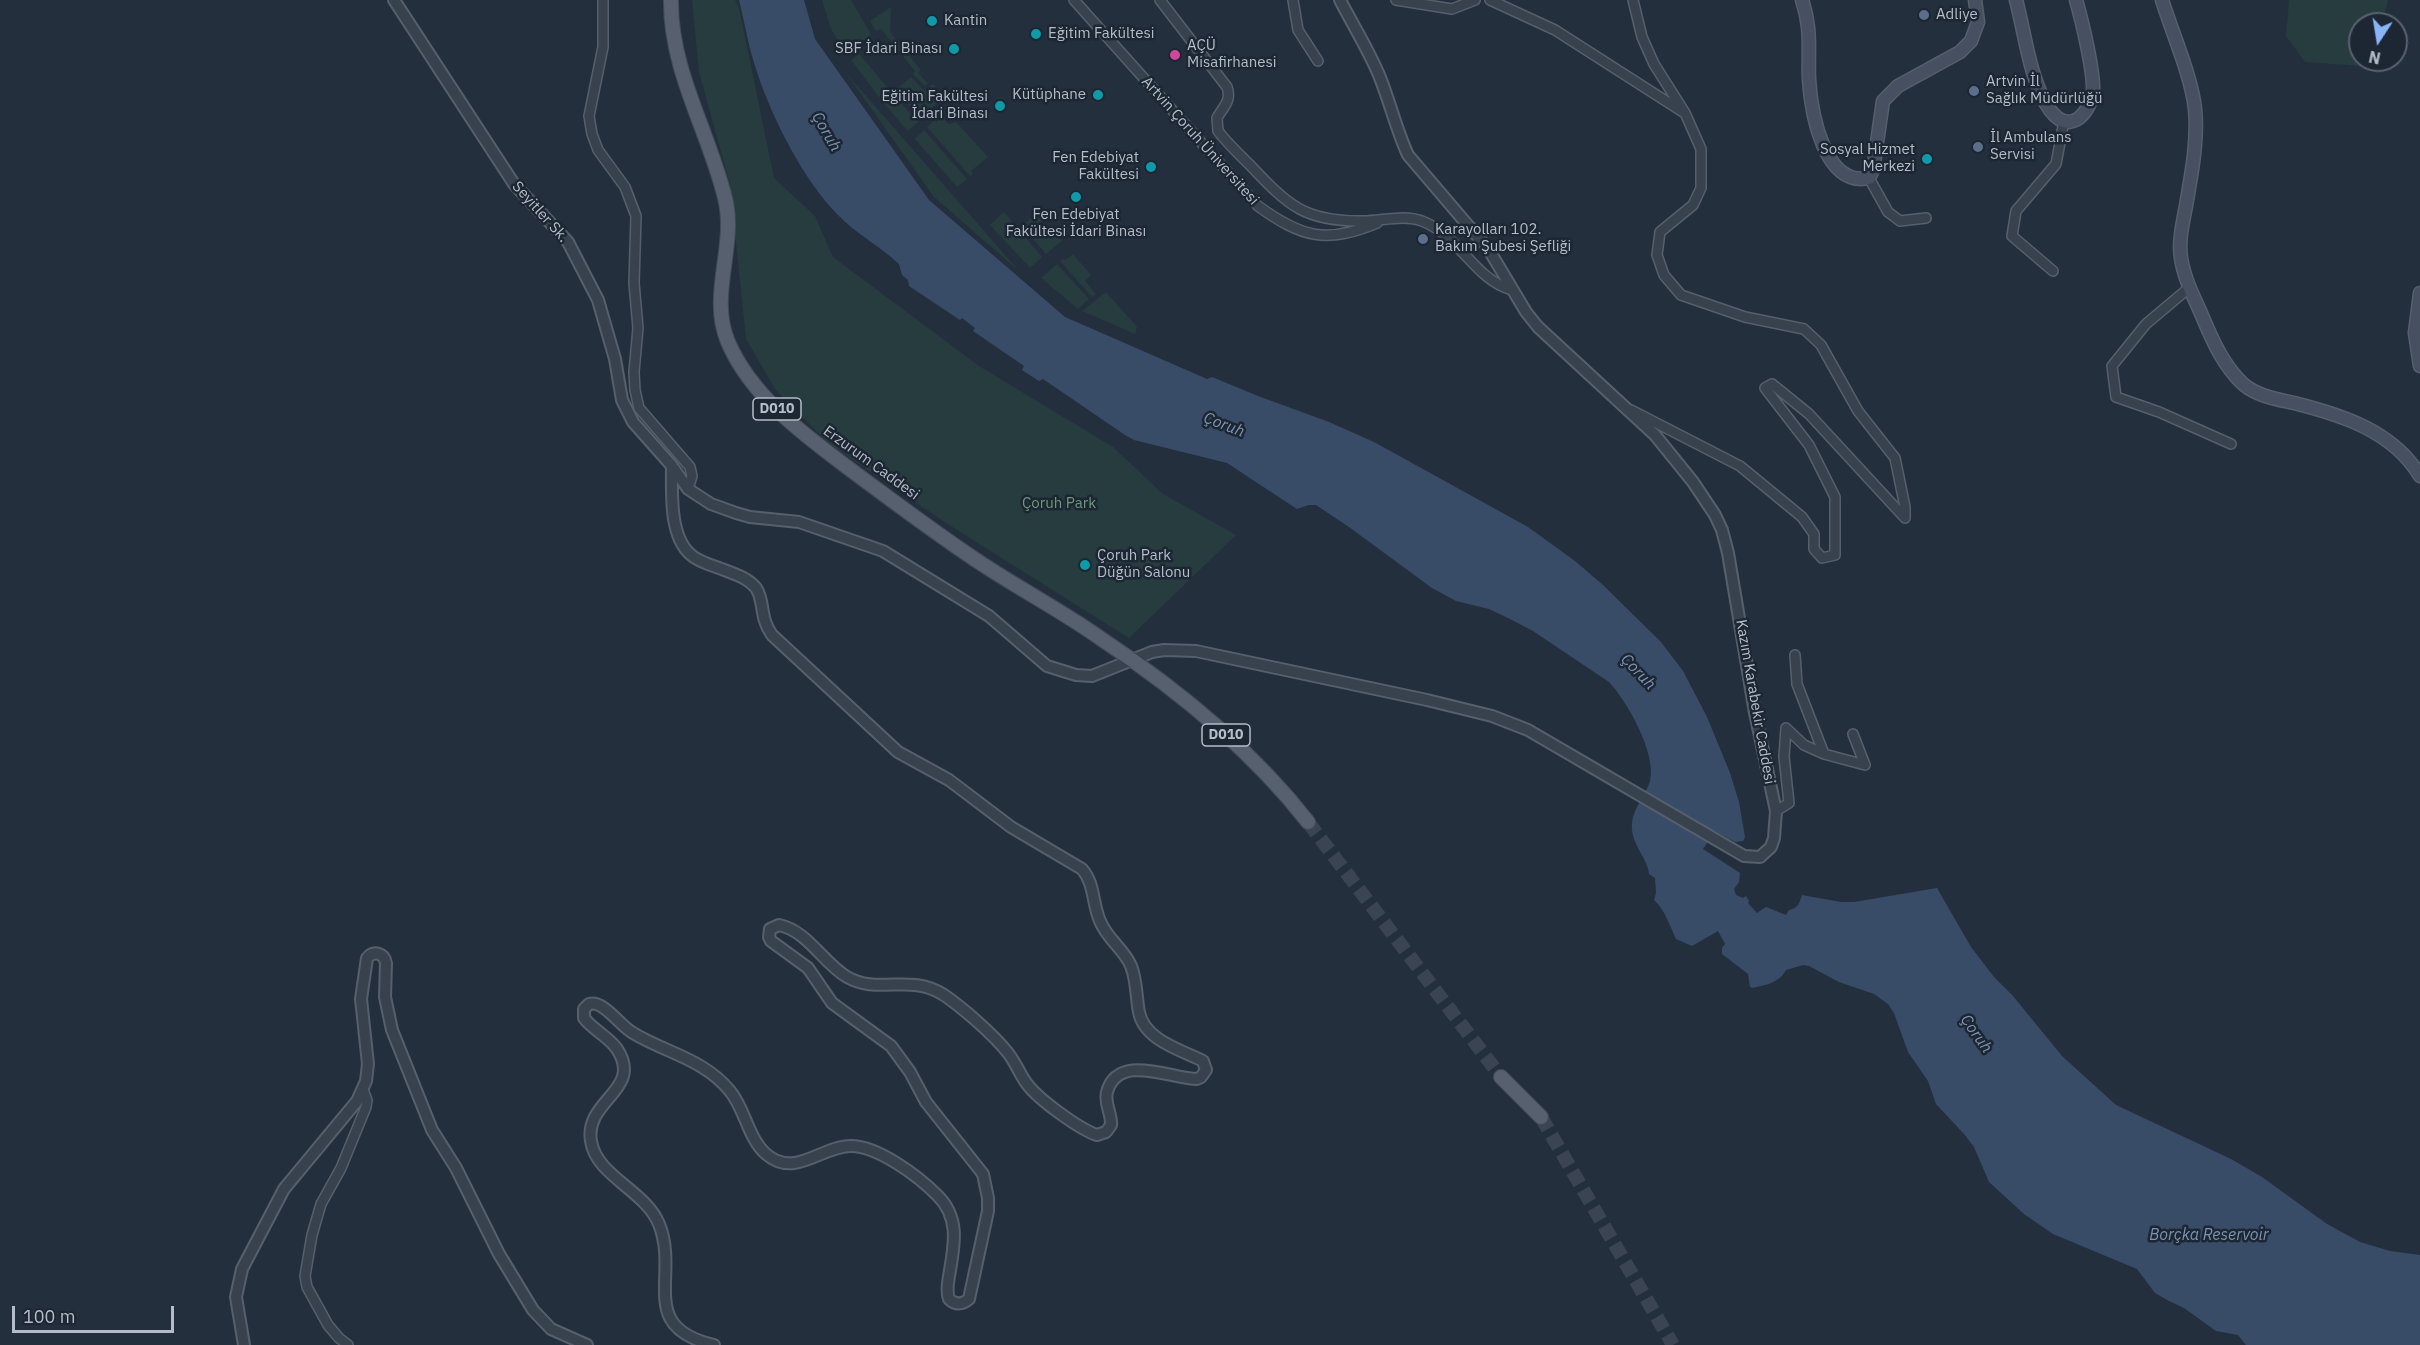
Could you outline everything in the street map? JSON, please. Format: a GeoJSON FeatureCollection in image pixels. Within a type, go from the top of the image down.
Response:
{"type":"FeatureCollection","features":[{"type":"Feature","properties":{"kind":"main road","name":"Erzurum Caddesi"},"geometry":{"type":"LineString","coordinates":[[671,0],[679,62],[726,203],[727,233],[721,285],[722,323],[729,343],[747,374],[790,421],[877,489],[972,557],[1076,621],[1132,660]]}},
{"type":"Feature","properties":{"kind":"main road"},"geometry":{"type":"LineString","coordinates":[[1802,0],[1808,26],[1811,97],[1826,150],[1842,174],[1858,180],[1869,178],[1873,170],[1883,101],[1898,86],[1960,52],[1971,41],[1978,22],[1975,0]]}},
{"type":"Feature","properties":{"kind":"main road"},"geometry":{"type":"LineString","coordinates":[[2016,0],[2040,90],[2050,111],[2064,122],[2077,120],[2084,113],[2093,90],[2076,0]]}},
{"type":"Feature","properties":{"kind":"main road"},"geometry":{"type":"LineString","coordinates":[[2162,0],[2195,108],[2192,168],[2180,247],[2181,259],[2190,287],[2222,357],[2245,385],[2253,391],[2271,398],[2331,412],[2359,424],[2396,446],[2420,476]]}},
{"type":"Feature","properties":{"kind":"main road"},"geometry":{"type":"LineString","coordinates":[[2420,294],[2415,333],[2420,366]]}},
{"type":"Feature","properties":{"kind":"main road","name":"D010"},"geometry":{"type":"LineString","coordinates":[[1132,660],[1197,710],[1242,750],[1271,777],[1308,822]]}},
{"type":"Feature","properties":{"kind":"main road"},"geometry":{"type":"LineString","coordinates":[[1501,1077],[1541,1117]]}},
{"type":"Feature","properties":{"kind":"street","name":"Seyitler Sk."},"geometry":{"type":"LineString","coordinates":[[394,0],[514,184],[568,242],[598,300],[615,359],[625,407],[633,422],[672,466],[688,489]]}},
{"type":"Feature","properties":{"kind":"street"},"geometry":{"type":"LineString","coordinates":[[603,0],[603,47],[589,116],[598,150],[625,187],[636,216],[634,283],[638,328],[634,372],[635,390],[639,408],[690,467],[692,481],[688,489]]}},
{"type":"Feature","properties":{"kind":"street","name":"Artvin Çoruh Üniversitesi"},"geometry":{"type":"LineString","coordinates":[[1074,0],[1266,213],[1303,231],[1327,237],[1346,234],[1385,220]]}},
{"type":"Feature","properties":{"kind":"street"},"geometry":{"type":"LineString","coordinates":[[1160,0],[1227,87],[1229,96],[1227,104],[1217,118],[1218,131],[1276,193],[1294,206],[1325,219],[1345,222],[1415,219],[1432,226],[1493,282],[1512,290]]}},
{"type":"Feature","properties":{"kind":"street"},"geometry":{"type":"LineString","coordinates":[[1293,0],[1298,30],[1318,61]]}},
{"type":"Feature","properties":{"kind":"street"},"geometry":{"type":"LineString","coordinates":[[1332,0],[1340,0]]}},
{"type":"Feature","properties":{"kind":"street","name":"Kazım Karabekir Caddesi"},"geometry":{"type":"LineString","coordinates":[[688,489],[711,504],[750,518],[799,522],[883,552],[989,616],[1047,666],[1076,675],[1092,676],[1164,650],[1196,651],[1472,711],[1528,730],[1744,856],[1760,857],[1771,848],[1776,811],[1757,723],[1722,530],[1678,462],[1629,409],[1538,327],[1512,290],[1489,250],[1408,155],[1376,68],[1340,0]]}},
{"type":"Feature","properties":{"kind":"street"},"geometry":{"type":"LineString","coordinates":[[1396,0],[1452,9],[1475,0]]}},
{"type":"Feature","properties":{"kind":"street"},"geometry":{"type":"LineString","coordinates":[[1490,0],[1556,30],[1685,113]]}},
{"type":"Feature","properties":{"kind":"street"},"geometry":{"type":"LineString","coordinates":[[1629,409],[1740,466],[1802,517],[1814,534],[1814,549],[1822,558],[1835,555],[1835,497],[1809,445],[1766,388],[1772,384],[1809,414],[1905,518],[1905,507],[1895,458],[1858,411],[1821,345],[1804,329],[1745,317],[1681,295],[1664,275],[1657,255],[1660,232],[1693,204],[1701,188],[1701,149],[1685,113],[1650,55],[1642,37],[1633,0]]}},
{"type":"Feature","properties":{"kind":"street"},"geometry":{"type":"LineString","coordinates":[[2053,271],[2012,236],[2016,211],[2056,164],[2064,122]]}},
{"type":"Feature","properties":{"kind":"street"},"geometry":{"type":"LineString","coordinates":[[1869,178],[1887,212],[1894,217],[1900,221],[1926,218]]}},
{"type":"Feature","properties":{"kind":"street"},"geometry":{"type":"LineString","coordinates":[[2190,287],[2146,324],[2112,366],[2116,397],[2159,412],[2231,444]]}},
{"type":"Feature","properties":{"kind":"street"},"geometry":{"type":"LineString","coordinates":[[672,466],[672,507],[680,539],[691,555],[745,579],[755,587],[761,597],[765,625],[772,635],[898,752],[950,780],[1011,827],[1082,869],[1088,876],[1098,918],[1104,931],[1126,957],[1131,967],[1139,1015],[1144,1025],[1160,1040],[1203,1061],[1206,1070],[1197,1079],[1156,1070],[1141,1070],[1118,1076],[1110,1084],[1106,1094],[1111,1125],[1106,1132],[1097,1135],[1034,1092],[1008,1052],[956,1004],[943,995],[921,985],[909,983],[859,982],[839,971],[810,943],[788,928],[779,925],[770,929],[771,941],[808,968],[832,1003],[885,1040],[899,1054],[926,1102],[983,1174],[988,1198],[986,1224],[969,1299],[962,1304],[957,1304],[949,1299],[947,1290],[955,1239],[954,1226],[944,1202],[936,1193],[881,1153],[867,1148],[840,1147],[799,1163],[789,1164],[772,1159],[758,1145],[739,1104],[720,1080],[691,1060],[631,1032],[599,1004],[589,1004],[584,1009],[584,1018],[615,1047],[623,1064],[621,1084],[597,1109],[592,1119],[591,1142],[594,1153],[606,1168],[645,1202],[658,1223],[664,1247],[666,1301],[670,1320],[683,1334],[714,1345]]}},
{"type":"Feature","properties":{"kind":"street"},"geometry":{"type":"LineString","coordinates":[[1795,655],[1797,684],[1824,754]]}},
{"type":"Feature","properties":{"kind":"street"},"geometry":{"type":"LineString","coordinates":[[1776,811],[1789,803],[1784,757],[1786,729],[1804,745],[1824,754],[1865,765],[1853,734]]}},
{"type":"Feature","properties":{"kind":"street"},"geometry":{"type":"LineString","coordinates":[[244,1345],[236,1297],[242,1269],[288,1183],[350,1111],[363,1090],[368,1065],[362,1012],[362,986],[367,958],[373,953],[378,953],[385,959],[385,997],[392,1030],[432,1130],[456,1168],[499,1254],[533,1310],[551,1329],[587,1345]]}},
{"type":"Feature","properties":{"kind":"street"},"geometry":{"type":"LineString","coordinates":[[348,1345],[328,1325],[307,1287],[305,1276],[312,1235],[321,1204],[341,1168],[366,1107],[367,1100],[363,1090]]}},
{"type":"Feature","properties":{"kind":"green space","name":"Çoruh Park"},"geometry":{"type":"Polygon","coordinates":[[[692,0],[735,0],[739,8],[774,178],[815,216],[833,257],[979,366],[1113,447],[1163,494],[1236,535],[1129,638],[946,523],[828,443],[775,389],[746,339],[730,184],[699,72],[692,0]]]}},
{"type":"Feature","properties":{"kind":"green space"},"geometry":{"type":"Polygon","coordinates":[[[822,0],[851,0],[871,34],[847,55],[831,29],[822,0]]]}},
{"type":"Feature","properties":{"kind":"green space"},"geometry":{"type":"Polygon","coordinates":[[[2289,0],[2388,0],[2385,12],[2348,12],[2348,65],[2305,62],[2286,36],[2289,0]]]}},
{"type":"Feature","properties":{"kind":"green space"},"geometry":{"type":"Polygon","coordinates":[[[891,7],[890,32],[921,70],[918,73],[928,83],[925,86],[913,74],[915,71],[881,29],[876,31],[870,21],[891,7]]]}},
{"type":"Feature","properties":{"kind":"green space"},"geometry":{"type":"Polygon","coordinates":[[[859,54],[889,89],[879,97],[851,60],[859,54]]]}},
{"type":"Feature","properties":{"kind":"green space"},"geometry":{"type":"Polygon","coordinates":[[[846,73],[1019,271],[934,197],[846,73]]]}},
{"type":"Feature","properties":{"kind":"green space"},"geometry":{"type":"Polygon","coordinates":[[[911,77],[925,91],[933,84],[939,92],[938,102],[921,118],[895,90],[911,77]]]}},
{"type":"Feature","properties":{"kind":"green space"},"geometry":{"type":"Polygon","coordinates":[[[891,92],[918,122],[908,131],[881,100],[891,92]]]}},
{"type":"Feature","properties":{"kind":"green space"},"geometry":{"type":"Polygon","coordinates":[[[942,117],[949,124],[956,122],[988,157],[971,171],[973,174],[970,176],[927,127],[942,117]]]}},
{"type":"Feature","properties":{"kind":"green space"},"geometry":{"type":"Polygon","coordinates":[[[924,130],[967,179],[957,187],[915,139],[924,130]]]}},
{"type":"Feature","properties":{"kind":"green space"},"geometry":{"type":"Polygon","coordinates":[[[1004,212],[1042,257],[1030,268],[990,225],[1004,212]]]}},
{"type":"Feature","properties":{"kind":"green space"},"geometry":{"type":"Polygon","coordinates":[[[1037,213],[1043,220],[1035,228],[1041,235],[1051,228],[1062,241],[1046,254],[1022,226],[1037,213]]]}},
{"type":"Feature","properties":{"kind":"green space"},"geometry":{"type":"Polygon","coordinates":[[[1073,254],[1091,275],[1085,281],[1096,294],[1092,297],[1060,261],[1073,254]]]}},
{"type":"Feature","properties":{"kind":"green space"},"geometry":{"type":"Polygon","coordinates":[[[1057,264],[1089,299],[1078,309],[1041,278],[1057,264]]]}},
{"type":"Feature","properties":{"kind":"green space"},"geometry":{"type":"Polygon","coordinates":[[[1106,292],[1137,327],[1135,334],[1082,311],[1106,292]]]}},
{"type":"Feature","properties":{"kind":"water","name":"Borçka Reservoir"},"geometry":{"type":"Polygon","coordinates":[[[739,0],[804,0],[815,39],[929,200],[1065,317],[1207,379],[1212,377],[1329,422],[1374,442],[1528,527],[1575,561],[1661,642],[1683,671],[1707,717],[1730,773],[1739,802],[1745,837],[1743,841],[1735,842],[1715,831],[1703,849],[1740,873],[1739,882],[1734,889],[1736,895],[1743,898],[1746,896],[1748,903],[1757,913],[1766,907],[1786,915],[1789,910],[1798,905],[1802,895],[1854,902],[1937,888],[1971,947],[1994,977],[2013,996],[2062,1056],[2116,1105],[2231,1159],[2262,1177],[2327,1224],[2360,1242],[2390,1251],[2420,1255],[2420,1345],[2246,1345],[2238,1335],[2216,1331],[2184,1308],[2155,1293],[2137,1269],[2053,1234],[2024,1214],[1989,1182],[1974,1147],[1936,1104],[1928,1081],[1908,1052],[1894,1013],[1888,1004],[1874,994],[1839,982],[1803,965],[1786,970],[1772,983],[1752,988],[1748,974],[1722,954],[1725,944],[1718,931],[1692,946],[1676,939],[1664,912],[1654,900],[1655,878],[1649,874],[1637,847],[1632,828],[1636,809],[1650,781],[1649,757],[1639,728],[1609,682],[1533,631],[1489,609],[1456,601],[1432,588],[1316,505],[1297,509],[1227,463],[1134,440],[1125,435],[1043,379],[1039,381],[1022,370],[1024,366],[973,331],[975,328],[962,318],[960,320],[909,286],[908,280],[902,275],[899,264],[838,215],[801,167],[763,90],[739,0]]]}},
{"type":"Feature","properties":{"kind":"tunnel"},"geometry":{"type":"LineString","coordinates":[[1308,822],[1501,1077]]}},
{"type":"Feature","properties":{"kind":"tunnel"},"geometry":{"type":"LineString","coordinates":[[1541,1117],[1673,1345]]}},
{"type":"Feature","properties":{"kind":"place","name":"Adliye"},"geometry":{"type":"Point","coordinates":[1924,15]}},
{"type":"Feature","properties":{"kind":"place","name":"Kantin"},"geometry":{"type":"Point","coordinates":[932,21]}},
{"type":"Feature","properties":{"kind":"place","name":"Eğitim Fakültesi"},"geometry":{"type":"Point","coordinates":[1036,34]}},
{"type":"Feature","properties":{"kind":"place","name":"SBF İdari Binası"},"geometry":{"type":"Point","coordinates":[954,49]}},
{"type":"Feature","properties":{"kind":"place","name":"AÇÜ Misafirhanesi"},"geometry":{"type":"Point","coordinates":[1175,55]}},
{"type":"Feature","properties":{"kind":"place","name":"Artvin İl Sağlık Müdürlüğü"},"geometry":{"type":"Point","coordinates":[1974,91]}},
{"type":"Feature","properties":{"kind":"place","name":"Kütüphane"},"geometry":{"type":"Point","coordinates":[1098,95]}},
{"type":"Feature","properties":{"kind":"place","name":"Eğitim Fakültesi İdari Binası"},"geometry":{"type":"Point","coordinates":[1000,106]}},
{"type":"Feature","properties":{"kind":"place","name":"İl Ambulans Servisi"},"geometry":{"type":"Point","coordinates":[1978,147]}},
{"type":"Feature","properties":{"kind":"place","name":"Sosyal Hizmet Merkezi"},"geometry":{"type":"Point","coordinates":[1927,159]}},
{"type":"Feature","properties":{"kind":"place","name":"Fen Edebiyat Fakültesi"},"geometry":{"type":"Point","coordinates":[1151,167]}},
{"type":"Feature","properties":{"kind":"place","name":"Fen Edebiyat Fakültesi İdari Binası"},"geometry":{"type":"Point","coordinates":[1076,197]}},
{"type":"Feature","properties":{"kind":"place","name":"Karayolları 102. Bakım Şubesi Şefliği"},"geometry":{"type":"Point","coordinates":[1423,239]}},
{"type":"Feature","properties":{"kind":"place","name":"Çoruh Park Düğün Salonu"},"geometry":{"type":"Point","coordinates":[1085,565]}},
{"type":"Feature","properties":{"kind":"water label","name":"Çoruh"},"geometry":{"type":"Point","coordinates":[826,132]}},
{"type":"Feature","properties":{"kind":"water label","name":"Çoruh"},"geometry":{"type":"Point","coordinates":[1224,425]}},
{"type":"Feature","properties":{"kind":"water label","name":"Çoruh"},"geometry":{"type":"Point","coordinates":[1638,672]}},
{"type":"Feature","properties":{"kind":"water label","name":"Çoruh"},"geometry":{"type":"Point","coordinates":[1976,1034]}}]}
